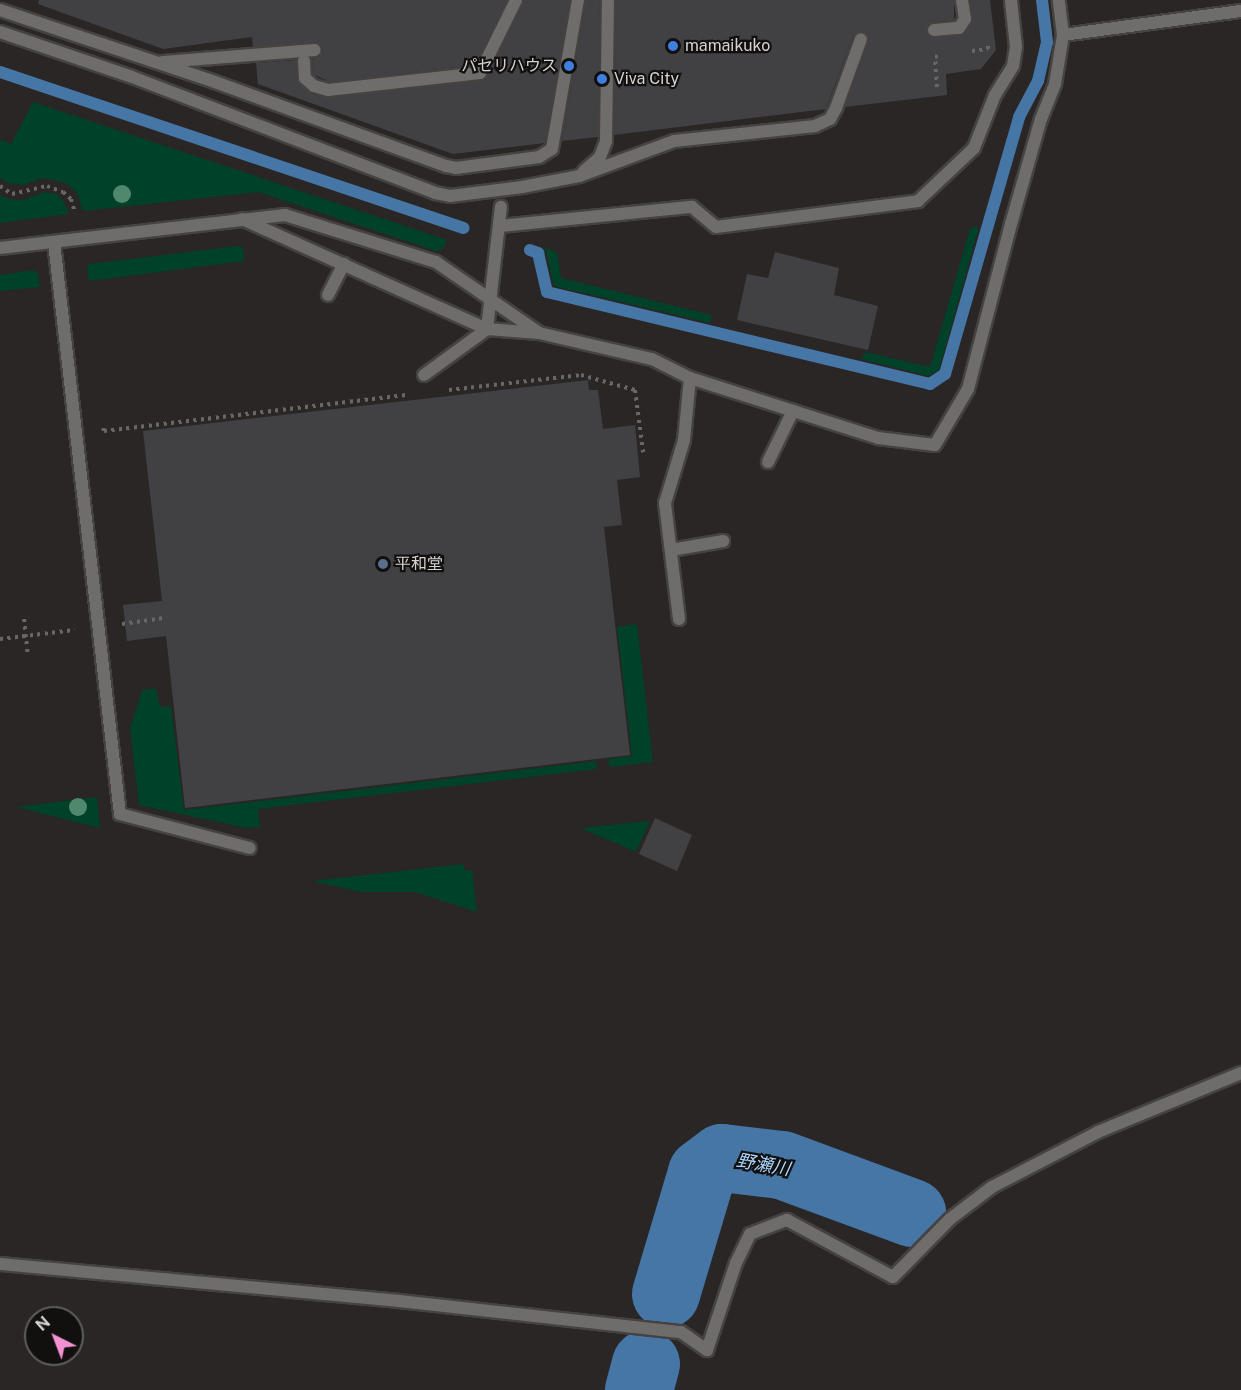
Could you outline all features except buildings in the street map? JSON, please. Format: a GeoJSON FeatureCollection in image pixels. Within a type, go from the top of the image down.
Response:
{"type":"FeatureCollection","features":[{"type":"Feature","properties":{"kind":"street"},"geometry":{"type":"LineString","coordinates":[[304,61],[305,78],[314,86],[328,90],[480,72],[516,0]]}},
{"type":"Feature","properties":{"kind":"street"},"geometry":{"type":"LineString","coordinates":[[0,9],[215,82],[456,168],[539,157],[552,149],[578,0]]}},
{"type":"Feature","properties":{"kind":"street"},"geometry":{"type":"LineString","coordinates":[[579,176],[600,157],[606,141],[608,0]]}},
{"type":"Feature","properties":{"kind":"street"},"geometry":{"type":"LineString","coordinates":[[934,30],[959,28],[964,19],[962,0]]}},
{"type":"Feature","properties":{"kind":"street"},"geometry":{"type":"LineString","coordinates":[[500,226],[692,207],[716,227],[918,201],[974,148],[995,95],[1013,66],[1016,47],[1011,0]]}},
{"type":"Feature","properties":{"kind":"street"},"geometry":{"type":"LineString","coordinates":[[242,219],[487,329],[539,333],[652,359],[690,378],[878,438],[935,444],[968,388],[1041,119],[1055,84],[1062,35],[1059,0]]}},
{"type":"Feature","properties":{"kind":"street"},"geometry":{"type":"LineString","coordinates":[[1062,35],[1241,11]]}},
{"type":"Feature","properties":{"kind":"street"},"geometry":{"type":"LineString","coordinates":[[0,32],[132,77],[435,193],[450,196],[522,187],[579,176],[674,141],[815,126],[830,119],[836,108],[861,39]]}},
{"type":"Feature","properties":{"kind":"street"},"geometry":{"type":"LineString","coordinates":[[156,63],[315,50]]}},
{"type":"Feature","properties":{"kind":"street"},"geometry":{"type":"LineString","coordinates":[[424,375],[487,329],[501,207]]}},
{"type":"Feature","properties":{"kind":"street"},"geometry":{"type":"LineString","coordinates":[[0,248],[285,215],[436,262],[539,333]]}},
{"type":"Feature","properties":{"kind":"street"},"geometry":{"type":"LineString","coordinates":[[54,242],[120,814],[250,848]]}},
{"type":"Feature","properties":{"kind":"street"},"geometry":{"type":"LineString","coordinates":[[328,295],[344,264]]}},
{"type":"Feature","properties":{"kind":"street"},"geometry":{"type":"LineString","coordinates":[[679,619],[665,503],[684,440],[690,378]]}},
{"type":"Feature","properties":{"kind":"street"},"geometry":{"type":"LineString","coordinates":[[768,462],[793,411]]}},
{"type":"Feature","properties":{"kind":"street"},"geometry":{"type":"LineString","coordinates":[[671,550],[723,541]]}},
{"type":"Feature","properties":{"kind":"street"},"geometry":{"type":"LineString","coordinates":[[0,1264],[399,1301],[681,1332],[707,1350],[736,1263],[750,1234],[788,1220],[893,1277],[950,1219],[992,1187],[1098,1132],[1241,1073]]}},
{"type":"Feature","properties":{"kind":"path"},"geometry":{"type":"LineString","coordinates":[[935,57],[937,87]]}},
{"type":"Feature","properties":{"kind":"path"},"geometry":{"type":"LineString","coordinates":[[0,186],[12,194],[47,186],[71,199],[75,213]]}},
{"type":"Feature","properties":{"kind":"path"},"geometry":{"type":"LineString","coordinates":[[441,391],[581,375],[634,390],[643,452]]}},
{"type":"Feature","properties":{"kind":"path"},"geometry":{"type":"LineString","coordinates":[[102,424],[104,431],[418,394]]}},
{"type":"Feature","properties":{"kind":"path"},"geometry":{"type":"LineString","coordinates":[[121,625],[164,618]]}},
{"type":"Feature","properties":{"kind":"path"},"geometry":{"type":"LineString","coordinates":[[24,619],[28,656]]}},
{"type":"Feature","properties":{"kind":"path"},"geometry":{"type":"LineString","coordinates":[[0,639],[78,630]]}},
{"type":"Feature","properties":{"kind":"green space"},"geometry":{"type":"Polygon","coordinates":[[[33,102],[447,240],[443,249],[436,251],[258,192],[83,211],[77,193],[66,183],[44,178],[22,185],[8,183],[0,178],[0,139],[11,144],[33,102]]]}},
{"type":"Feature","properties":{"kind":"green space"},"geometry":{"type":"Polygon","coordinates":[[[45,192],[57,194],[64,202],[69,214],[0,223],[0,195],[8,199],[23,200],[45,192]]]}},
{"type":"Feature","properties":{"kind":"green space"},"geometry":{"type":"Polygon","coordinates":[[[975,226],[979,227],[939,370],[928,376],[861,359],[866,352],[930,367],[970,229],[975,226]]]}},
{"type":"Feature","properties":{"kind":"green space"},"geometry":{"type":"Polygon","coordinates":[[[243,247],[244,261],[89,281],[87,268],[89,264],[243,247]]]}},
{"type":"Feature","properties":{"kind":"green space"},"geometry":{"type":"Polygon","coordinates":[[[545,248],[557,252],[561,278],[712,315],[710,323],[554,286],[545,248]]]}},
{"type":"Feature","properties":{"kind":"green space"},"geometry":{"type":"Polygon","coordinates":[[[34,270],[38,273],[40,287],[0,291],[0,275],[34,270]]]}},
{"type":"Feature","properties":{"kind":"green space"},"geometry":{"type":"Polygon","coordinates":[[[637,624],[653,762],[610,767],[608,759],[632,756],[617,627],[637,624]]]}},
{"type":"Feature","properties":{"kind":"green space"},"geometry":{"type":"Polygon","coordinates":[[[156,688],[160,707],[171,706],[184,810],[596,761],[597,769],[258,809],[260,827],[246,828],[139,805],[130,729],[142,690],[156,688]]]}},
{"type":"Feature","properties":{"kind":"green space"},"geometry":{"type":"Polygon","coordinates":[[[97,797],[100,828],[16,807],[97,797]]]}},
{"type":"Feature","properties":{"kind":"green space"},"geometry":{"type":"Polygon","coordinates":[[[650,821],[636,852],[580,828],[650,821]]]}},
{"type":"Feature","properties":{"kind":"green space"},"geometry":{"type":"Polygon","coordinates":[[[463,864],[465,871],[472,870],[477,912],[415,892],[361,892],[312,881],[463,864]]]}},
{"type":"Feature","properties":{"kind":"waterway"},"geometry":{"type":"LineString","coordinates":[[530,250],[538,253],[547,292],[930,384],[945,374],[1019,117],[1038,81],[1047,42],[1042,0]]}},
{"type":"Feature","properties":{"kind":"waterway"},"geometry":{"type":"LineString","coordinates":[[0,72],[463,228]]}},
{"type":"Feature","properties":{"kind":"waterway","name":"野瀬川"},"geometry":{"type":"LineString","coordinates":[[666,1294],[702,1173],[722,1158],[782,1165],[912,1213]]}},
{"type":"Feature","properties":{"kind":"waterway","name":"野瀬川"},"geometry":{"type":"LineString","coordinates":[[639,1390],[646,1364]]}},
{"type":"Feature","properties":{"kind":"place","name":"mamaikuko"},"geometry":{"type":"Point","coordinates":[673,46]}},
{"type":"Feature","properties":{"kind":"place","name":"パセリハウス"},"geometry":{"type":"Point","coordinates":[569,66]}},
{"type":"Feature","properties":{"kind":"place","name":"Viva City"},"geometry":{"type":"Point","coordinates":[602,79]}},
{"type":"Feature","properties":{"kind":"place","name":"平和堂"},"geometry":{"type":"Point","coordinates":[383,564]}}]}
